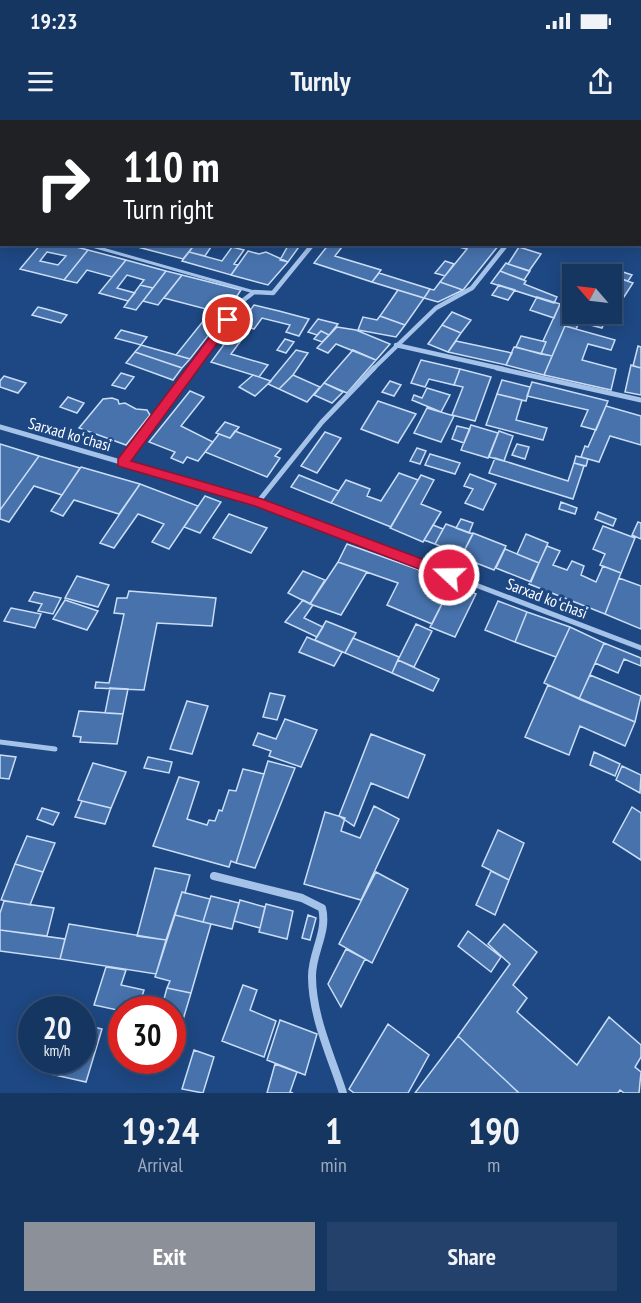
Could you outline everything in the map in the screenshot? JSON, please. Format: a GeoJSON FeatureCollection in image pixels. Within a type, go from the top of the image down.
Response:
{"type":"FeatureCollection","features":[{"type":"Feature","properties":{"kind":"street"},"geometry":{"type":"LineString","coordinates":[[122,463],[241,302],[254,292],[273,293],[312,246]]}},
{"type":"Feature","properties":{"kind":"street"},"geometry":{"type":"LineString","coordinates":[[258,502],[322,422],[396,345],[436,308],[472,288],[505,246]]}},
{"type":"Feature","properties":{"kind":"street"},"geometry":{"type":"LineString","coordinates":[[396,345],[641,400]]}},
{"type":"Feature","properties":{"kind":"street","name":"Sarxad koʻchasi"},"geometry":{"type":"LineString","coordinates":[[0,427],[258,502],[641,648]]}},
{"type":"Feature","properties":{"kind":"street"},"geometry":{"type":"LineString","coordinates":[[214,876],[302,898],[322,908],[325,916],[324,927],[312,975],[322,1022],[343,1093]]}},
{"type":"Feature","properties":{"kind":"lane"},"geometry":{"type":"LineString","coordinates":[[92,246],[254,292]]}},
{"type":"Feature","properties":{"kind":"lane"},"geometry":{"type":"LineString","coordinates":[[0,742],[55,749]]}},
{"type":"Feature","properties":{"kind":"building"},"geometry":{"type":"Polygon","coordinates":[[[39,246],[73,246],[88,250],[64,280],[20,269],[39,246]],[[47,252],[40,261],[58,265],[66,256],[47,252]]]}},
{"type":"Feature","properties":{"kind":"building"},"geometry":{"type":"Polygon","coordinates":[[[134,246],[193,246],[183,259],[134,246]]]}},
{"type":"Feature","properties":{"kind":"building"},"geometry":{"type":"Polygon","coordinates":[[[194,246],[212,246],[205,256],[189,252],[194,246]]]}},
{"type":"Feature","properties":{"kind":"building"},"geometry":{"type":"Polygon","coordinates":[[[288,246],[300,246],[288,262],[280,260],[288,246]]]}},
{"type":"Feature","properties":{"kind":"building"},"geometry":{"type":"Polygon","coordinates":[[[327,246],[338,246],[342,247],[335,256],[381,270],[372,282],[314,263],[327,246]]]}},
{"type":"Feature","properties":{"kind":"building"},"geometry":{"type":"Polygon","coordinates":[[[498,246],[463,290],[440,282],[467,249],[459,247],[498,246]]]}},
{"type":"Feature","properties":{"kind":"building"},"geometry":{"type":"Polygon","coordinates":[[[232,247],[244,250],[234,264],[238,265],[231,275],[182,261],[189,252],[222,261],[232,247]]]}},
{"type":"Feature","properties":{"kind":"building"},"geometry":{"type":"Polygon","coordinates":[[[519,247],[541,254],[529,271],[508,264],[519,247]]]}},
{"type":"Feature","properties":{"kind":"building"},"geometry":{"type":"Polygon","coordinates":[[[88,250],[126,260],[112,277],[87,270],[77,283],[64,280],[88,250]]]}},
{"type":"Feature","properties":{"kind":"building"},"geometry":{"type":"Polygon","coordinates":[[[248,251],[259,254],[266,252],[288,262],[268,285],[231,275],[248,251]]]}},
{"type":"Feature","properties":{"kind":"building"},"geometry":{"type":"Polygon","coordinates":[[[126,260],[166,271],[153,288],[140,285],[144,280],[127,275],[117,288],[135,293],[128,301],[99,293],[126,260]]]}},
{"type":"Feature","properties":{"kind":"building"},"geometry":{"type":"Polygon","coordinates":[[[445,261],[454,264],[445,276],[435,273],[445,261]]]}},
{"type":"Feature","properties":{"kind":"building"},"geometry":{"type":"Polygon","coordinates":[[[506,263],[530,271],[524,280],[500,271],[506,263]]]}},
{"type":"Feature","properties":{"kind":"building"},"geometry":{"type":"Polygon","coordinates":[[[166,271],[182,275],[158,305],[143,301],[166,271]]]}},
{"type":"Feature","properties":{"kind":"building"},"geometry":{"type":"Polygon","coordinates":[[[500,271],[526,281],[524,284],[557,297],[554,303],[491,283],[500,271]]]}},
{"type":"Feature","properties":{"kind":"building"},"geometry":{"type":"Polygon","coordinates":[[[622,272],[632,275],[628,281],[622,279],[622,272]]]}},
{"type":"Feature","properties":{"kind":"building"},"geometry":{"type":"Polygon","coordinates":[[[379,273],[430,289],[424,298],[372,282],[379,273]]]}},
{"type":"Feature","properties":{"kind":"building"},"geometry":{"type":"Polygon","coordinates":[[[182,275],[241,290],[225,314],[164,298],[182,275]]]}},
{"type":"Feature","properties":{"kind":"building"},"geometry":{"type":"Polygon","coordinates":[[[622,279],[633,283],[622,300],[622,279]]]}},
{"type":"Feature","properties":{"kind":"building"},"geometry":{"type":"Polygon","coordinates":[[[440,282],[463,290],[438,302],[424,298],[430,289],[434,290],[440,282]]]}},
{"type":"Feature","properties":{"kind":"building"},"geometry":{"type":"Polygon","coordinates":[[[140,285],[153,288],[136,310],[124,307],[140,285]]]}},
{"type":"Feature","properties":{"kind":"building"},"geometry":{"type":"Polygon","coordinates":[[[499,285],[515,290],[508,300],[492,295],[499,285]]]}},
{"type":"Feature","properties":{"kind":"building"},"geometry":{"type":"Polygon","coordinates":[[[398,290],[424,298],[405,325],[380,316],[398,290]]]}},
{"type":"Feature","properties":{"kind":"building"},"geometry":{"type":"Polygon","coordinates":[[[537,297],[560,304],[554,318],[530,310],[537,297]]]}},
{"type":"Feature","properties":{"kind":"building"},"geometry":{"type":"Polygon","coordinates":[[[560,304],[562,305],[562,324],[578,324],[576,329],[565,326],[552,356],[541,354],[546,342],[543,341],[560,304]]]}},
{"type":"Feature","properties":{"kind":"building"},"geometry":{"type":"Polygon","coordinates":[[[254,305],[309,319],[299,336],[286,332],[290,325],[262,318],[254,329],[240,324],[254,305]]]}},
{"type":"Feature","properties":{"kind":"building"},"geometry":{"type":"Polygon","coordinates":[[[38,307],[67,315],[61,323],[32,315],[38,307]]]}},
{"type":"Feature","properties":{"kind":"building"},"geometry":{"type":"Polygon","coordinates":[[[212,310],[225,314],[190,359],[176,355],[212,310]]]}},
{"type":"Feature","properties":{"kind":"building"},"geometry":{"type":"Polygon","coordinates":[[[452,312],[471,320],[461,333],[442,325],[452,312]]]}},
{"type":"Feature","properties":{"kind":"building"},"geometry":{"type":"Polygon","coordinates":[[[380,316],[405,325],[396,337],[358,330],[363,317],[377,320],[380,316]]]}},
{"type":"Feature","properties":{"kind":"building"},"geometry":{"type":"Polygon","coordinates":[[[318,319],[338,324],[329,335],[321,331],[317,335],[308,332],[318,319]]]}},
{"type":"Feature","properties":{"kind":"building"},"geometry":{"type":"Polygon","coordinates":[[[587,324],[604,324],[602,328],[587,324]]]}},
{"type":"Feature","properties":{"kind":"building"},"geometry":{"type":"Polygon","coordinates":[[[442,325],[461,333],[448,352],[428,344],[442,325]]]}},
{"type":"Feature","properties":{"kind":"building"},"geometry":{"type":"Polygon","coordinates":[[[565,326],[615,340],[611,350],[588,344],[582,360],[616,369],[611,390],[544,375],[565,326]]]}},
{"type":"Feature","properties":{"kind":"building"},"geometry":{"type":"Polygon","coordinates":[[[337,327],[356,330],[390,344],[376,360],[336,344],[328,353],[317,348],[337,327]]]}},
{"type":"Feature","properties":{"kind":"building"},"geometry":{"type":"Polygon","coordinates":[[[121,330],[147,337],[141,345],[115,338],[121,330]]]}},
{"type":"Feature","properties":{"kind":"building"},"geometry":{"type":"Polygon","coordinates":[[[234,331],[245,335],[231,354],[268,365],[259,377],[211,362],[234,331]]]}},
{"type":"Feature","properties":{"kind":"building"},"geometry":{"type":"Polygon","coordinates":[[[321,331],[329,335],[322,342],[314,339],[321,331]]]}},
{"type":"Feature","properties":{"kind":"building"},"geometry":{"type":"Polygon","coordinates":[[[521,336],[546,342],[541,354],[516,347],[521,336]]]}},
{"type":"Feature","properties":{"kind":"building"},"geometry":{"type":"Polygon","coordinates":[[[285,339],[294,342],[286,353],[277,350],[285,339]]]}},
{"type":"Feature","properties":{"kind":"building"},"geometry":{"type":"Polygon","coordinates":[[[456,341],[512,353],[506,365],[448,352],[456,341]]]}},
{"type":"Feature","properties":{"kind":"building"},"geometry":{"type":"Polygon","coordinates":[[[141,345],[190,359],[182,368],[135,352],[141,345]]]}},
{"type":"Feature","properties":{"kind":"building"},"geometry":{"type":"Polygon","coordinates":[[[638,346],[641,347],[641,368],[633,366],[638,346]]]}},
{"type":"Feature","properties":{"kind":"building"},"geometry":{"type":"Polygon","coordinates":[[[514,347],[552,356],[544,375],[506,365],[514,347]]]}},
{"type":"Feature","properties":{"kind":"building"},"geometry":{"type":"Polygon","coordinates":[[[296,350],[308,353],[293,375],[279,389],[268,384],[296,350]]]}},
{"type":"Feature","properties":{"kind":"building"},"geometry":{"type":"Polygon","coordinates":[[[353,350],[376,360],[347,393],[324,383],[353,350]]]}},
{"type":"Feature","properties":{"kind":"building"},"geometry":{"type":"Polygon","coordinates":[[[135,352],[182,368],[173,380],[126,363],[135,352]]]}},
{"type":"Feature","properties":{"kind":"building"},"geometry":{"type":"Polygon","coordinates":[[[421,360],[460,369],[454,385],[429,379],[425,387],[411,383],[421,360]]]}},
{"type":"Feature","properties":{"kind":"building"},"geometry":{"type":"Polygon","coordinates":[[[631,365],[641,368],[641,395],[625,392],[631,365]]]}},
{"type":"Feature","properties":{"kind":"building"},"geometry":{"type":"Polygon","coordinates":[[[460,369],[491,377],[475,421],[452,415],[463,387],[454,385],[460,369]]]}},
{"type":"Feature","properties":{"kind":"building"},"geometry":{"type":"Polygon","coordinates":[[[121,373],[134,377],[125,389],[112,385],[121,373]]]}},
{"type":"Feature","properties":{"kind":"building"},"geometry":{"type":"Polygon","coordinates":[[[253,375],[271,381],[255,396],[239,387],[253,375]]]}},
{"type":"Feature","properties":{"kind":"building"},"geometry":{"type":"Polygon","coordinates":[[[293,375],[320,387],[307,402],[279,389],[293,375]]]}},
{"type":"Feature","properties":{"kind":"building"},"geometry":{"type":"Polygon","coordinates":[[[4,376],[26,383],[18,393],[0,387],[0,381],[4,376]]]}},
{"type":"Feature","properties":{"kind":"building"},"geometry":{"type":"Polygon","coordinates":[[[502,380],[530,387],[526,401],[497,394],[502,380]]]}},
{"type":"Feature","properties":{"kind":"building"},"geometry":{"type":"Polygon","coordinates":[[[390,381],[401,385],[394,396],[382,392],[390,381]]]}},
{"type":"Feature","properties":{"kind":"building"},"geometry":{"type":"Polygon","coordinates":[[[532,382],[608,401],[596,430],[581,426],[588,410],[527,396],[532,382]]]}},
{"type":"Feature","properties":{"kind":"building"},"geometry":{"type":"Polygon","coordinates":[[[324,383],[343,392],[332,403],[314,395],[324,383]]]}},
{"type":"Feature","properties":{"kind":"building"},"geometry":{"type":"Polygon","coordinates":[[[427,388],[450,395],[441,412],[412,400],[414,395],[422,398],[427,388]]]}},
{"type":"Feature","properties":{"kind":"building"},"geometry":{"type":"Polygon","coordinates":[[[190,391],[204,397],[181,426],[213,442],[198,461],[187,457],[183,463],[171,458],[175,452],[149,442],[190,391]]]}},
{"type":"Feature","properties":{"kind":"building"},"geometry":{"type":"Polygon","coordinates":[[[497,394],[522,400],[516,420],[547,428],[543,440],[486,425],[497,394]]]}},
{"type":"Feature","properties":{"kind":"building"},"geometry":{"type":"Polygon","coordinates":[[[68,397],[84,403],[77,413],[60,407],[68,397]]]}},
{"type":"Feature","properties":{"kind":"building"},"geometry":{"type":"Polygon","coordinates":[[[103,399],[118,400],[119,404],[125,403],[136,409],[147,410],[150,415],[126,445],[79,428],[103,399]]]}},
{"type":"Feature","properties":{"kind":"building"},"geometry":{"type":"Polygon","coordinates":[[[378,401],[416,414],[398,443],[361,429],[378,401]]]}},
{"type":"Feature","properties":{"kind":"building"},"geometry":{"type":"Polygon","coordinates":[[[606,406],[641,416],[641,445],[610,436],[599,462],[581,457],[585,446],[588,447],[606,406]]]}},
{"type":"Feature","properties":{"kind":"building"},"geometry":{"type":"Polygon","coordinates":[[[427,408],[454,416],[441,442],[414,433],[427,408]]]}},
{"type":"Feature","properties":{"kind":"building"},"geometry":{"type":"Polygon","coordinates":[[[225,422],[239,427],[230,438],[216,433],[225,422]]]}},
{"type":"Feature","properties":{"kind":"building"},"geometry":{"type":"Polygon","coordinates":[[[471,425],[498,433],[488,458],[461,450],[471,425]]]}},
{"type":"Feature","properties":{"kind":"building"},"geometry":{"type":"Polygon","coordinates":[[[457,426],[470,429],[464,443],[452,439],[457,426]]]}},
{"type":"Feature","properties":{"kind":"building"},"geometry":{"type":"Polygon","coordinates":[[[235,431],[281,449],[275,456],[280,458],[267,477],[205,452],[219,434],[230,438],[235,431]]]}},
{"type":"Feature","properties":{"kind":"building"},"geometry":{"type":"Polygon","coordinates":[[[499,431],[513,436],[504,461],[489,457],[499,431]]]}},
{"type":"Feature","properties":{"kind":"building"},"geometry":{"type":"Polygon","coordinates":[[[325,432],[341,438],[317,473],[301,466],[325,432]]]}},
{"type":"Feature","properties":{"kind":"building"},"geometry":{"type":"Polygon","coordinates":[[[0,444],[39,456],[0,510],[0,444]]]}},
{"type":"Feature","properties":{"kind":"building"},"geometry":{"type":"Polygon","coordinates":[[[517,444],[529,447],[525,459],[512,455],[517,444]]]}},
{"type":"Feature","properties":{"kind":"building"},"geometry":{"type":"Polygon","coordinates":[[[417,448],[426,451],[420,464],[410,461],[417,448]]]}},
{"type":"Feature","properties":{"kind":"building"},"geometry":{"type":"Polygon","coordinates":[[[430,454],[460,463],[455,474],[425,465],[430,454]]]}},
{"type":"Feature","properties":{"kind":"building"},"geometry":{"type":"Polygon","coordinates":[[[39,456],[80,468],[62,495],[34,486],[9,522],[0,519],[0,510],[39,456]]]}},
{"type":"Feature","properties":{"kind":"building"},"geometry":{"type":"Polygon","coordinates":[[[576,456],[588,459],[586,466],[574,463],[576,456]]]}},
{"type":"Feature","properties":{"kind":"building"},"geometry":{"type":"Polygon","coordinates":[[[495,458],[568,481],[574,463],[584,466],[573,499],[489,473],[495,458]]]}},
{"type":"Feature","properties":{"kind":"building"},"geometry":{"type":"Polygon","coordinates":[[[81,467],[140,484],[119,514],[74,500],[63,516],[51,511],[81,467]]]}},
{"type":"Feature","properties":{"kind":"building"},"geometry":{"type":"Polygon","coordinates":[[[399,473],[418,480],[391,527],[331,503],[346,480],[370,489],[367,496],[381,501],[399,473]]]}},
{"type":"Feature","properties":{"kind":"building"},"geometry":{"type":"Polygon","coordinates":[[[470,474],[496,484],[483,510],[465,503],[473,489],[464,486],[470,474]]]}},
{"type":"Feature","properties":{"kind":"building"},"geometry":{"type":"Polygon","coordinates":[[[299,475],[339,491],[331,503],[291,487],[299,475]]]}},
{"type":"Feature","properties":{"kind":"building"},"geometry":{"type":"Polygon","coordinates":[[[421,475],[434,480],[421,504],[441,512],[423,542],[390,528],[421,475]]]}},
{"type":"Feature","properties":{"kind":"building"},"geometry":{"type":"Polygon","coordinates":[[[140,484],[198,506],[169,549],[152,542],[164,524],[138,514],[114,548],[100,543],[140,484]]]}},
{"type":"Feature","properties":{"kind":"building"},"geometry":{"type":"Polygon","coordinates":[[[205,496],[221,502],[200,533],[184,527],[205,496]]]}},
{"type":"Feature","properties":{"kind":"building"},"geometry":{"type":"Polygon","coordinates":[[[561,502],[577,508],[575,514],[559,509],[561,502]]]}},
{"type":"Feature","properties":{"kind":"building"},"geometry":{"type":"Polygon","coordinates":[[[598,512],[616,519],[613,526],[595,519],[598,512]]]}},
{"type":"Feature","properties":{"kind":"building"},"geometry":{"type":"Polygon","coordinates":[[[229,514],[267,528],[251,553],[213,538],[229,514]]]}},
{"type":"Feature","properties":{"kind":"building"},"geometry":{"type":"Polygon","coordinates":[[[461,519],[473,523],[469,533],[456,528],[461,519]]]}},
{"type":"Feature","properties":{"kind":"building"},"geometry":{"type":"Polygon","coordinates":[[[638,522],[641,523],[641,539],[632,535],[638,522]]]}},
{"type":"Feature","properties":{"kind":"building"},"geometry":{"type":"Polygon","coordinates":[[[446,524],[473,534],[462,555],[435,544],[446,524]]]}},
{"type":"Feature","properties":{"kind":"building"},"geometry":{"type":"Polygon","coordinates":[[[433,525],[443,529],[435,544],[424,540],[433,525]]]}},
{"type":"Feature","properties":{"kind":"building"},"geometry":{"type":"Polygon","coordinates":[[[603,526],[635,538],[621,573],[600,565],[605,554],[593,549],[603,526]]]}},
{"type":"Feature","properties":{"kind":"building"},"geometry":{"type":"Polygon","coordinates":[[[473,533],[506,546],[494,570],[461,557],[473,533]]]}},
{"type":"Feature","properties":{"kind":"building"},"geometry":{"type":"Polygon","coordinates":[[[526,534],[548,543],[539,563],[517,554],[526,534]]]}},
{"type":"Feature","properties":{"kind":"building"},"geometry":{"type":"Polygon","coordinates":[[[347,544],[453,582],[432,624],[387,605],[398,583],[338,562],[347,544]]]}},
{"type":"Feature","properties":{"kind":"building"},"geometry":{"type":"Polygon","coordinates":[[[547,546],[560,551],[553,565],[567,570],[572,561],[584,566],[581,575],[596,582],[603,566],[621,573],[605,614],[529,584],[547,546]]]}},
{"type":"Feature","properties":{"kind":"building"},"geometry":{"type":"Polygon","coordinates":[[[505,549],[539,563],[531,582],[496,568],[505,549]]]}},
{"type":"Feature","properties":{"kind":"building"},"geometry":{"type":"Polygon","coordinates":[[[338,562],[367,572],[341,615],[310,604],[338,562]]]}},
{"type":"Feature","properties":{"kind":"building"},"geometry":{"type":"Polygon","coordinates":[[[303,571],[325,580],[310,604],[288,593],[303,571]]]}},
{"type":"Feature","properties":{"kind":"building"},"geometry":{"type":"Polygon","coordinates":[[[77,576],[109,585],[98,607],[65,598],[77,576]]]}},
{"type":"Feature","properties":{"kind":"building"},"geometry":{"type":"Polygon","coordinates":[[[619,578],[641,586],[641,629],[605,614],[619,578]]]}},
{"type":"Feature","properties":{"kind":"building"},"geometry":{"type":"Polygon","coordinates":[[[452,584],[476,594],[455,637],[430,627],[452,584]]]}},
{"type":"Feature","properties":{"kind":"building"},"geometry":{"type":"Polygon","coordinates":[[[129,591],[216,598],[212,626],[157,623],[144,690],[95,688],[96,682],[109,683],[124,614],[114,613],[117,598],[127,598],[129,591]]]}},
{"type":"Feature","properties":{"kind":"building"},"geometry":{"type":"Polygon","coordinates":[[[34,592],[61,598],[53,614],[38,611],[42,604],[29,601],[34,592]]]}},
{"type":"Feature","properties":{"kind":"building"},"geometry":{"type":"Polygon","coordinates":[[[65,600],[98,611],[87,630],[53,619],[65,600]]]}},
{"type":"Feature","properties":{"kind":"building"},"geometry":{"type":"Polygon","coordinates":[[[303,600],[313,605],[304,618],[323,627],[317,637],[285,622],[303,600]]]}},
{"type":"Feature","properties":{"kind":"building"},"geometry":{"type":"Polygon","coordinates":[[[498,601],[527,612],[515,642],[485,630],[498,601]]]}},
{"type":"Feature","properties":{"kind":"building"},"geometry":{"type":"Polygon","coordinates":[[[11,608],[41,614],[35,628],[4,621],[11,608]]]}},
{"type":"Feature","properties":{"kind":"building"},"geometry":{"type":"Polygon","coordinates":[[[527,612],[570,627],[556,657],[515,642],[527,612]]]}},
{"type":"Feature","properties":{"kind":"building"},"geometry":{"type":"Polygon","coordinates":[[[326,621],[356,633],[345,653],[315,640],[326,621]]]}},
{"type":"Feature","properties":{"kind":"building"},"geometry":{"type":"Polygon","coordinates":[[[416,624],[432,631],[414,667],[398,660],[416,624]]]}},
{"type":"Feature","properties":{"kind":"building"},"geometry":{"type":"Polygon","coordinates":[[[570,627],[604,643],[579,699],[544,683],[570,627]]]}},
{"type":"Feature","properties":{"kind":"building"},"geometry":{"type":"Polygon","coordinates":[[[307,637],[342,652],[334,666],[299,652],[307,637]]]}},
{"type":"Feature","properties":{"kind":"building"},"geometry":{"type":"Polygon","coordinates":[[[353,638],[399,657],[392,673],[345,653],[353,638]]]}},
{"type":"Feature","properties":{"kind":"building"},"geometry":{"type":"Polygon","coordinates":[[[604,643],[641,658],[641,666],[624,659],[618,673],[595,663],[604,643]]]}},
{"type":"Feature","properties":{"kind":"building"},"geometry":{"type":"Polygon","coordinates":[[[398,660],[439,679],[433,691],[392,673],[398,660]]]}},
{"type":"Feature","properties":{"kind":"building"},"geometry":{"type":"Polygon","coordinates":[[[590,675],[641,696],[635,722],[579,699],[590,675]]]}},
{"type":"Feature","properties":{"kind":"building"},"geometry":{"type":"Polygon","coordinates":[[[548,685],[635,722],[625,746],[580,726],[569,755],[525,737],[548,685]]]}},
{"type":"Feature","properties":{"kind":"building"},"geometry":{"type":"Polygon","coordinates":[[[110,688],[128,689],[123,714],[105,713],[110,688]]]}},
{"type":"Feature","properties":{"kind":"building"},"geometry":{"type":"Polygon","coordinates":[[[270,693],[285,696],[277,720],[263,717],[270,693]]]}},
{"type":"Feature","properties":{"kind":"building"},"geometry":{"type":"Polygon","coordinates":[[[187,701],[208,706],[192,754],[170,749],[187,701]]]}},
{"type":"Feature","properties":{"kind":"building"},"geometry":{"type":"Polygon","coordinates":[[[79,711],[123,714],[117,744],[80,742],[81,737],[73,736],[79,711]]]}},
{"type":"Feature","properties":{"kind":"building"},"geometry":{"type":"Polygon","coordinates":[[[285,719],[317,730],[301,767],[269,756],[271,751],[253,745],[258,733],[276,739],[285,719]]]}},
{"type":"Feature","properties":{"kind":"building"},"geometry":{"type":"Polygon","coordinates":[[[371,734],[425,755],[408,798],[371,783],[354,826],[339,816],[371,734]]]}},
{"type":"Feature","properties":{"kind":"building"},"geometry":{"type":"Polygon","coordinates":[[[594,752],[620,764],[615,776],[590,765],[594,752]]]}},
{"type":"Feature","properties":{"kind":"building"},"geometry":{"type":"Polygon","coordinates":[[[0,755],[16,757],[9,779],[0,778],[0,755]]]}},
{"type":"Feature","properties":{"kind":"building"},"geometry":{"type":"Polygon","coordinates":[[[148,757],[172,762],[169,773],[144,768],[148,757]]]}},
{"type":"Feature","properties":{"kind":"building"},"geometry":{"type":"Polygon","coordinates":[[[268,761],[295,768],[255,868],[236,863],[268,761]]]}},
{"type":"Feature","properties":{"kind":"building"},"geometry":{"type":"Polygon","coordinates":[[[93,763],[126,772],[111,808],[78,800],[93,763]]]}},
{"type":"Feature","properties":{"kind":"building"},"geometry":{"type":"Polygon","coordinates":[[[622,766],[641,775],[640,793],[616,780],[622,766]]]}},
{"type":"Feature","properties":{"kind":"building"},"geometry":{"type":"Polygon","coordinates":[[[243,769],[264,774],[236,863],[231,861],[229,867],[153,846],[179,777],[199,782],[187,819],[207,825],[209,820],[215,821],[219,810],[222,811],[229,790],[236,791],[243,769]]]}},
{"type":"Feature","properties":{"kind":"building"},"geometry":{"type":"Polygon","coordinates":[[[82,801],[111,808],[105,824],[75,817],[82,801]]]}},
{"type":"Feature","properties":{"kind":"building"},"geometry":{"type":"Polygon","coordinates":[[[374,806],[399,819],[361,900],[304,884],[325,812],[345,818],[341,831],[360,838],[374,806]]]}},
{"type":"Feature","properties":{"kind":"building"},"geometry":{"type":"Polygon","coordinates":[[[632,807],[641,813],[641,860],[613,842],[632,807]]]}},
{"type":"Feature","properties":{"kind":"building"},"geometry":{"type":"Polygon","coordinates":[[[42,808],[59,813],[53,825],[37,819],[42,808]]]}},
{"type":"Feature","properties":{"kind":"building"},"geometry":{"type":"Polygon","coordinates":[[[498,830],[524,843],[509,880],[482,866],[498,830]]]}},
{"type":"Feature","properties":{"kind":"building"},"geometry":{"type":"Polygon","coordinates":[[[27,836],[55,843],[43,872],[15,864],[27,836]]]}},
{"type":"Feature","properties":{"kind":"building"},"geometry":{"type":"Polygon","coordinates":[[[15,864],[43,872],[30,905],[1,900],[15,864]]]}},
{"type":"Feature","properties":{"kind":"building"},"geometry":{"type":"Polygon","coordinates":[[[155,868],[190,875],[166,940],[137,936],[155,868]]]}},
{"type":"Feature","properties":{"kind":"building"},"geometry":{"type":"Polygon","coordinates":[[[491,871],[509,880],[495,915],[476,905],[491,871]]]}},
{"type":"Feature","properties":{"kind":"building"},"geometry":{"type":"Polygon","coordinates":[[[376,872],[408,889],[372,963],[339,944],[376,872]]]}},
{"type":"Feature","properties":{"kind":"building"},"geometry":{"type":"Polygon","coordinates":[[[182,892],[210,899],[203,922],[175,915],[182,892]]]}},
{"type":"Feature","properties":{"kind":"building"},"geometry":{"type":"Polygon","coordinates":[[[211,896],[239,903],[232,929],[203,922],[211,896]]]}},
{"type":"Feature","properties":{"kind":"building"},"geometry":{"type":"Polygon","coordinates":[[[240,900],[265,907],[260,928],[234,921],[240,900]]]}},
{"type":"Feature","properties":{"kind":"building"},"geometry":{"type":"Polygon","coordinates":[[[4,901],[54,908],[47,936],[0,930],[0,913],[4,901]]]}},
{"type":"Feature","properties":{"kind":"building"},"geometry":{"type":"Polygon","coordinates":[[[266,904],[293,911],[287,939],[259,932],[266,904]]]}},
{"type":"Feature","properties":{"kind":"building"},"geometry":{"type":"Polygon","coordinates":[[[175,915],[211,924],[191,993],[167,988],[170,981],[155,977],[175,915]]]}},
{"type":"Feature","properties":{"kind":"building"},"geometry":{"type":"Polygon","coordinates":[[[308,915],[316,918],[310,940],[302,938],[308,915]]]}},
{"type":"Feature","properties":{"kind":"building"},"geometry":{"type":"Polygon","coordinates":[[[69,924],[166,940],[156,974],[60,959],[69,924]]]}},
{"type":"Feature","properties":{"kind":"building"},"geometry":{"type":"Polygon","coordinates":[[[504,924],[537,952],[513,985],[527,998],[517,1012],[577,1065],[609,1017],[641,1045],[641,1057],[635,1067],[641,1072],[639,1093],[624,1093],[620,1090],[618,1093],[519,1093],[458,1036],[510,964],[488,944],[504,924]]]}},
{"type":"Feature","properties":{"kind":"building"},"geometry":{"type":"Polygon","coordinates":[[[0,930],[65,939],[60,959],[0,951],[0,930]]]}},
{"type":"Feature","properties":{"kind":"building"},"geometry":{"type":"Polygon","coordinates":[[[468,931],[501,957],[491,972],[458,946],[468,931]]]}},
{"type":"Feature","properties":{"kind":"building"},"geometry":{"type":"Polygon","coordinates":[[[346,949],[365,959],[341,1007],[328,984],[346,949]]]}},
{"type":"Feature","properties":{"kind":"building"},"geometry":{"type":"Polygon","coordinates":[[[106,967],[126,970],[121,985],[144,990],[142,996],[108,996],[108,1008],[96,1005],[106,967]]]}},
{"type":"Feature","properties":{"kind":"building"},"geometry":{"type":"Polygon","coordinates":[[[243,985],[257,990],[250,1010],[276,1021],[264,1057],[222,1041],[243,985]]]}},
{"type":"Feature","properties":{"kind":"building"},"geometry":{"type":"Polygon","coordinates":[[[167,988],[191,993],[186,1010],[186,996],[165,996],[167,988]]]}},
{"type":"Feature","properties":{"kind":"building"},"geometry":{"type":"Polygon","coordinates":[[[280,1020],[317,1034],[305,1075],[267,1060],[280,1020]]]}},
{"type":"Feature","properties":{"kind":"building"},"geometry":{"type":"Polygon","coordinates":[[[388,1024],[429,1055],[408,1093],[354,1093],[349,1089],[388,1024]]]}},
{"type":"Feature","properties":{"kind":"building"},"geometry":{"type":"Polygon","coordinates":[[[96,1028],[102,1029],[96,1049],[96,1028]]]}},
{"type":"Feature","properties":{"kind":"building"},"geometry":{"type":"Polygon","coordinates":[[[458,1036],[519,1093],[415,1093],[458,1036]]]}},
{"type":"Feature","properties":{"kind":"building"},"geometry":{"type":"Polygon","coordinates":[[[194,1050],[214,1057],[203,1093],[182,1089],[194,1050]]]}},
{"type":"Feature","properties":{"kind":"building"},"geometry":{"type":"Polygon","coordinates":[[[275,1064],[297,1072],[290,1092],[293,1093],[267,1093],[275,1064]]]}},
{"type":"Feature","properties":{"kind":"building"},"geometry":{"type":"Polygon","coordinates":[[[50,1074],[88,1074],[86,1082],[50,1074]]]}},
{"type":"Feature","properties":{"kind":"route"},"geometry":{"type":"LineString","coordinates":[[228,320],[122,463],[258,502],[449,575]]}}]}
